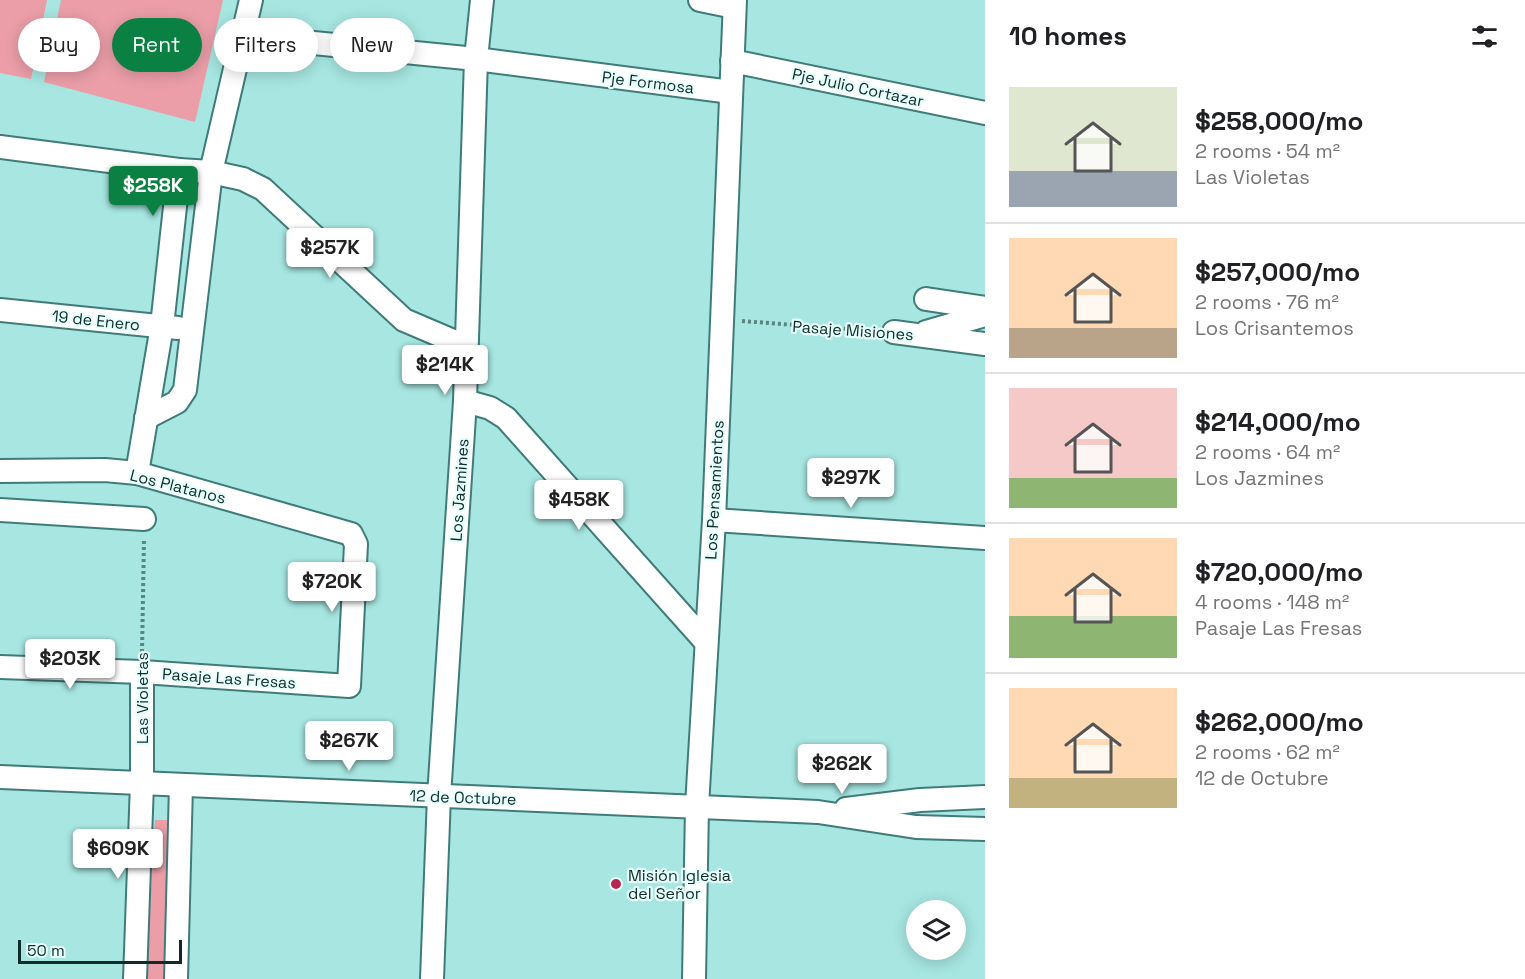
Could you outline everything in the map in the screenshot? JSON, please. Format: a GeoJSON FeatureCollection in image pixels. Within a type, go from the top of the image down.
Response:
{"type":"FeatureCollection","features":[{"type":"Feature","properties":{"kind":"street"},"geometry":{"type":"LineString","coordinates":[[247,18],[251,0]]}},
{"type":"Feature","properties":{"kind":"street","name":"Los Jazmines"},"geometry":{"type":"LineString","coordinates":[[432,979],[439,796],[465,401],[476,59],[482,0]]}},
{"type":"Feature","properties":{"kind":"street"},"geometry":{"type":"LineString","coordinates":[[700,0],[735,3]]}},
{"type":"Feature","properties":{"kind":"street","name":"Los Pensamientos"},"geometry":{"type":"LineString","coordinates":[[694,979],[697,806],[705,641],[714,520],[735,3]]}},
{"type":"Feature","properties":{"kind":"street","name":"Pje Formosa"},"geometry":{"type":"LineString","coordinates":[[318,43],[476,59],[731,92]]}},
{"type":"Feature","properties":{"kind":"street","name":"Pje Julio Cortazar"},"geometry":{"type":"LineString","coordinates":[[732,61],[985,113]]}},
{"type":"Feature","properties":{"kind":"street"},"geometry":{"type":"LineString","coordinates":[[147,418],[177,402],[185,390],[211,172],[235,72]]}},
{"type":"Feature","properties":{"kind":"street"},"geometry":{"type":"LineString","coordinates":[[0,147],[178,170],[211,172],[243,179],[263,189],[404,320],[465,346]]}},
{"type":"Feature","properties":{"kind":"street"},"geometry":{"type":"LineString","coordinates":[[137,473],[162,326],[178,170]]}},
{"type":"Feature","properties":{"kind":"street"},"geometry":{"type":"LineString","coordinates":[[926,299],[985,308]]}},
{"type":"Feature","properties":{"kind":"street","name":"19 de Enero"},"geometry":{"type":"LineString","coordinates":[[0,310],[193,329]]}},
{"type":"Feature","properties":{"kind":"street"},"geometry":{"type":"LineString","coordinates":[[905,333],[985,315]]}},
{"type":"Feature","properties":{"kind":"street","name":"Pasaje Misiones"},"geometry":{"type":"LineString","coordinates":[[905,333],[985,344]]}},
{"type":"Feature","properties":{"kind":"street"},"geometry":{"type":"LineString","coordinates":[[465,401],[490,408],[506,418],[705,641]]}},
{"type":"Feature","properties":{"kind":"street","name":"Los Platanos"},"geometry":{"type":"LineString","coordinates":[[0,471],[105,470],[137,473],[351,534],[356,544],[349,686]]}},
{"type":"Feature","properties":{"kind":"street"},"geometry":{"type":"LineString","coordinates":[[0,510],[144,519]]}},
{"type":"Feature","properties":{"kind":"street"},"geometry":{"type":"LineString","coordinates":[[714,520],[985,538]]}},
{"type":"Feature","properties":{"kind":"street","name":"Pasaje Las Fresas"},"geometry":{"type":"LineString","coordinates":[[0,667],[142,672],[349,686]]}},
{"type":"Feature","properties":{"kind":"street","name":"Las Violetas"},"geometry":{"type":"LineString","coordinates":[[135,979],[142,783],[142,672]]}},
{"type":"Feature","properties":{"kind":"street","name":"12 de Octubre"},"geometry":{"type":"LineString","coordinates":[[0,777],[818,812],[916,827],[985,830]]}},
{"type":"Feature","properties":{"kind":"street"},"geometry":{"type":"LineString","coordinates":[[176,979],[181,785]]}},
{"type":"Feature","properties":{"kind":"street","name":"12 de Octubre"},"geometry":{"type":"LineString","coordinates":[[818,812],[920,800],[985,797]]}},
{"type":"Feature","properties":{"kind":"path","name":"Pasaje Misiones"},"geometry":{"type":"LineString","coordinates":[[722,320],[905,333]]}},
{"type":"Feature","properties":{"kind":"path","name":"Las Violetas"},"geometry":{"type":"LineString","coordinates":[[142,672],[144,519]]}},
{"type":"Feature","properties":{"kind":"shaded area"},"geometry":{"type":"Polygon","coordinates":[[[0,0],[47,0],[43,18],[18,18],[18,72],[32,72],[31,79],[0,73],[0,0]]]}},
{"type":"Feature","properties":{"kind":"shaded area"},"geometry":{"type":"Polygon","coordinates":[[[61,0],[223,0],[219,18],[214,18],[214,39],[195,122],[44,82],[46,72],[100,72],[100,18],[57,18],[61,0]]]}},
{"type":"Feature","properties":{"kind":"shaded area"},"geometry":{"type":"Polygon","coordinates":[[[155,820],[174,820],[167,979],[146,979],[155,820]]]}},
{"type":"Feature","properties":{"kind":"place","name":"Misión Iglesia del Señor"},"geometry":{"type":"Point","coordinates":[616,884]}}]}
